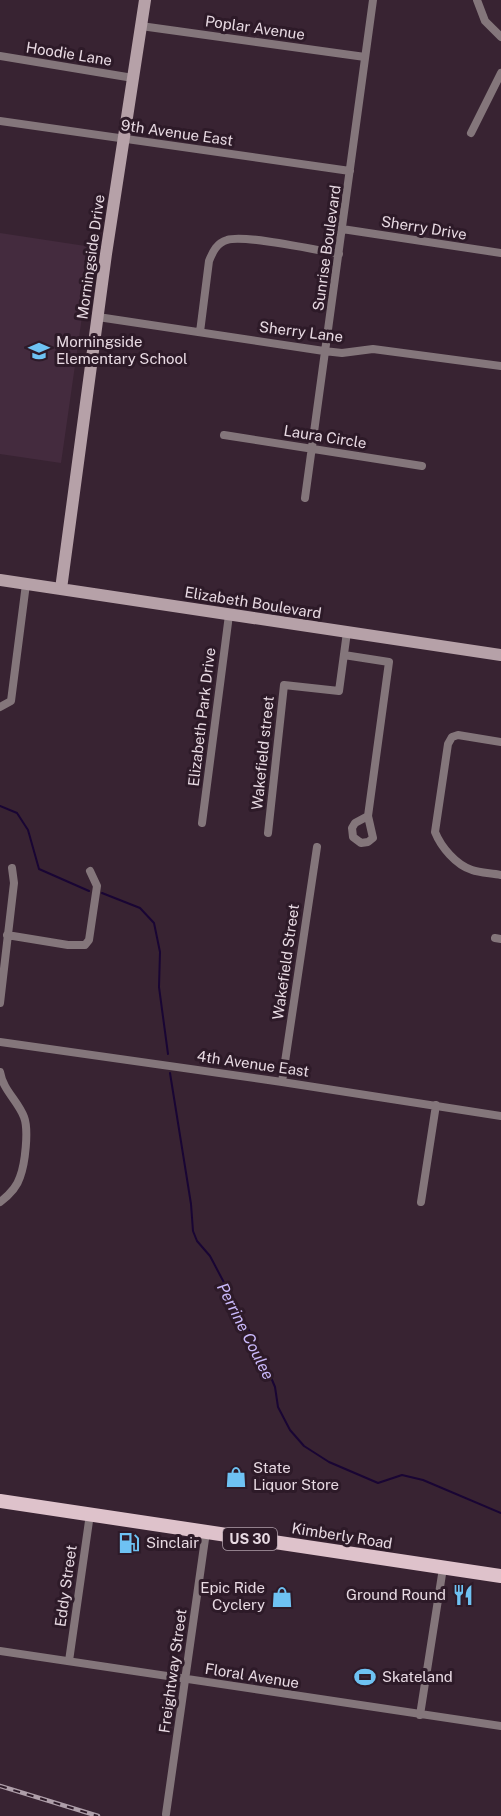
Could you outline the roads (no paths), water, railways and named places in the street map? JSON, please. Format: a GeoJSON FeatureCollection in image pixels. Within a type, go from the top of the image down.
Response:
{"type":"FeatureCollection","features":[{"type":"Feature","properties":{"kind":"main road","name":"Kimberly Road"},"geometry":{"type":"LineString","coordinates":[[0,1501],[501,1576]]}},
{"type":"Feature","properties":{"kind":"street","name":"Morningside Drive"},"geometry":{"type":"LineString","coordinates":[[60,589],[145,0]]}},
{"type":"Feature","properties":{"kind":"street","name":"Sunrise Boulevard"},"geometry":{"type":"LineString","coordinates":[[305,498],[373,0]]}},
{"type":"Feature","properties":{"kind":"street"},"geometry":{"type":"LineString","coordinates":[[477,0],[485,21],[501,37]]}},
{"type":"Feature","properties":{"kind":"street","name":"Poplar Avenue"},"geometry":{"type":"LineString","coordinates":[[141,26],[365,57]]}},
{"type":"Feature","properties":{"kind":"street","name":"Hoodie Lane"},"geometry":{"type":"LineString","coordinates":[[0,56],[134,78]]}},
{"type":"Feature","properties":{"kind":"street"},"geometry":{"type":"LineString","coordinates":[[471,133],[501,73]]}},
{"type":"Feature","properties":{"kind":"street","name":"9th Avenue East"},"geometry":{"type":"LineString","coordinates":[[0,121],[350,171]]}},
{"type":"Feature","properties":{"kind":"street","name":"Sherry Drive"},"geometry":{"type":"LineString","coordinates":[[342,229],[501,253]]}},
{"type":"Feature","properties":{"kind":"street"},"geometry":{"type":"LineString","coordinates":[[200,332],[209,261],[213,250],[220,243],[239,237],[339,254]]}},
{"type":"Feature","properties":{"kind":"street","name":"Sherry Lane"},"geometry":{"type":"LineString","coordinates":[[98,316],[324,351],[342,353],[373,349],[501,366]]}},
{"type":"Feature","properties":{"kind":"street","name":"Laura Circle"},"geometry":{"type":"LineString","coordinates":[[224,435],[422,466]]}},
{"type":"Feature","properties":{"kind":"street","name":"Elizabeth Boulevard"},"geometry":{"type":"LineString","coordinates":[[0,580],[501,654]]}},
{"type":"Feature","properties":{"kind":"street"},"geometry":{"type":"LineString","coordinates":[[0,707],[11,701],[26,584]]}},
{"type":"Feature","properties":{"kind":"street","name":"Elizabeth Park Drive"},"geometry":{"type":"LineString","coordinates":[[202,823],[229,615]]}},
{"type":"Feature","properties":{"kind":"street","name":"Wakefield street"},"geometry":{"type":"LineString","coordinates":[[268,832],[284,685],[339,692],[347,632]]}},
{"type":"Feature","properties":{"kind":"street"},"geometry":{"type":"LineString","coordinates":[[344,655],[389,662],[368,816]]}},
{"type":"Feature","properties":{"kind":"street"},"geometry":{"type":"LineString","coordinates":[[501,742],[458,735],[452,737],[448,744],[435,832],[439,842],[449,854],[471,870],[501,875]]}},
{"type":"Feature","properties":{"kind":"street","name":"Wakefield Street"},"geometry":{"type":"LineString","coordinates":[[282,1082],[317,847]]}},
{"type":"Feature","properties":{"kind":"street"},"geometry":{"type":"LineString","coordinates":[[0,1003],[14,883],[12,868]]}},
{"type":"Feature","properties":{"kind":"street"},"geometry":{"type":"LineString","coordinates":[[7,935],[68,945],[85,945],[89,940],[97,886],[90,871]]}},
{"type":"Feature","properties":{"kind":"street","name":"4th Avenue East"},"geometry":{"type":"LineString","coordinates":[[0,1042],[501,1116]]}},
{"type":"Feature","properties":{"kind":"street"},"geometry":{"type":"LineString","coordinates":[[0,1072],[6,1088],[24,1117],[27,1132],[20,1178],[15,1187],[0,1202]]}},
{"type":"Feature","properties":{"kind":"street"},"geometry":{"type":"LineString","coordinates":[[421,1202],[436,1105]]}},
{"type":"Feature","properties":{"kind":"street","name":"Eddy Street"},"geometry":{"type":"LineString","coordinates":[[69,1661],[90,1514]]}},
{"type":"Feature","properties":{"kind":"street","name":"Freightway Street"},"geometry":{"type":"LineString","coordinates":[[166,1814],[206,1532]]}},
{"type":"Feature","properties":{"kind":"street"},"geometry":{"type":"LineString","coordinates":[[420,1715],[443,1568]]}},
{"type":"Feature","properties":{"kind":"street","name":"Floral Avenue"},"geometry":{"type":"LineString","coordinates":[[0,1651],[501,1726]]}},
{"type":"Feature","properties":{"kind":"waterway","name":"Perrine Coulee"},"geometry":{"type":"LineString","coordinates":[[0,806],[17,813],[28,830],[39,869],[89,891]]}},
{"type":"Feature","properties":{"kind":"waterway","name":"Perrine Coulee"},"geometry":{"type":"LineString","coordinates":[[102,893],[140,908],[154,923],[160,952],[159,987],[168,1054]]}},
{"type":"Feature","properties":{"kind":"waterway","name":"Perrine Coulee"},"geometry":{"type":"LineString","coordinates":[[170,1073],[191,1204],[193,1231],[197,1241],[210,1256],[260,1351],[275,1387],[278,1407],[290,1430],[304,1446],[329,1462],[378,1483],[402,1475],[423,1480],[501,1513]]}},
{"type":"Feature","properties":{"kind":"railway"},"geometry":{"type":"LineString","coordinates":[[0,1786],[98,1816]]}},
{"type":"Feature","properties":{"kind":"place","name":"Morningside Elementary School"},"geometry":{"type":"Point","coordinates":[39,351]}},
{"type":"Feature","properties":{"kind":"place","name":"State Liquor Store"},"geometry":{"type":"Point","coordinates":[236,1477]}},
{"type":"Feature","properties":{"kind":"place","name":"Sinclair"},"geometry":{"type":"Point","coordinates":[129,1543]}},
{"type":"Feature","properties":{"kind":"place","name":"Ground Round"},"geometry":{"type":"Point","coordinates":[463,1595]}},
{"type":"Feature","properties":{"kind":"place","name":"Epic Ride Cyclery"},"geometry":{"type":"Point","coordinates":[282,1597]}},
{"type":"Feature","properties":{"kind":"place","name":"Skateland"},"geometry":{"type":"Point","coordinates":[365,1677]}}]}
